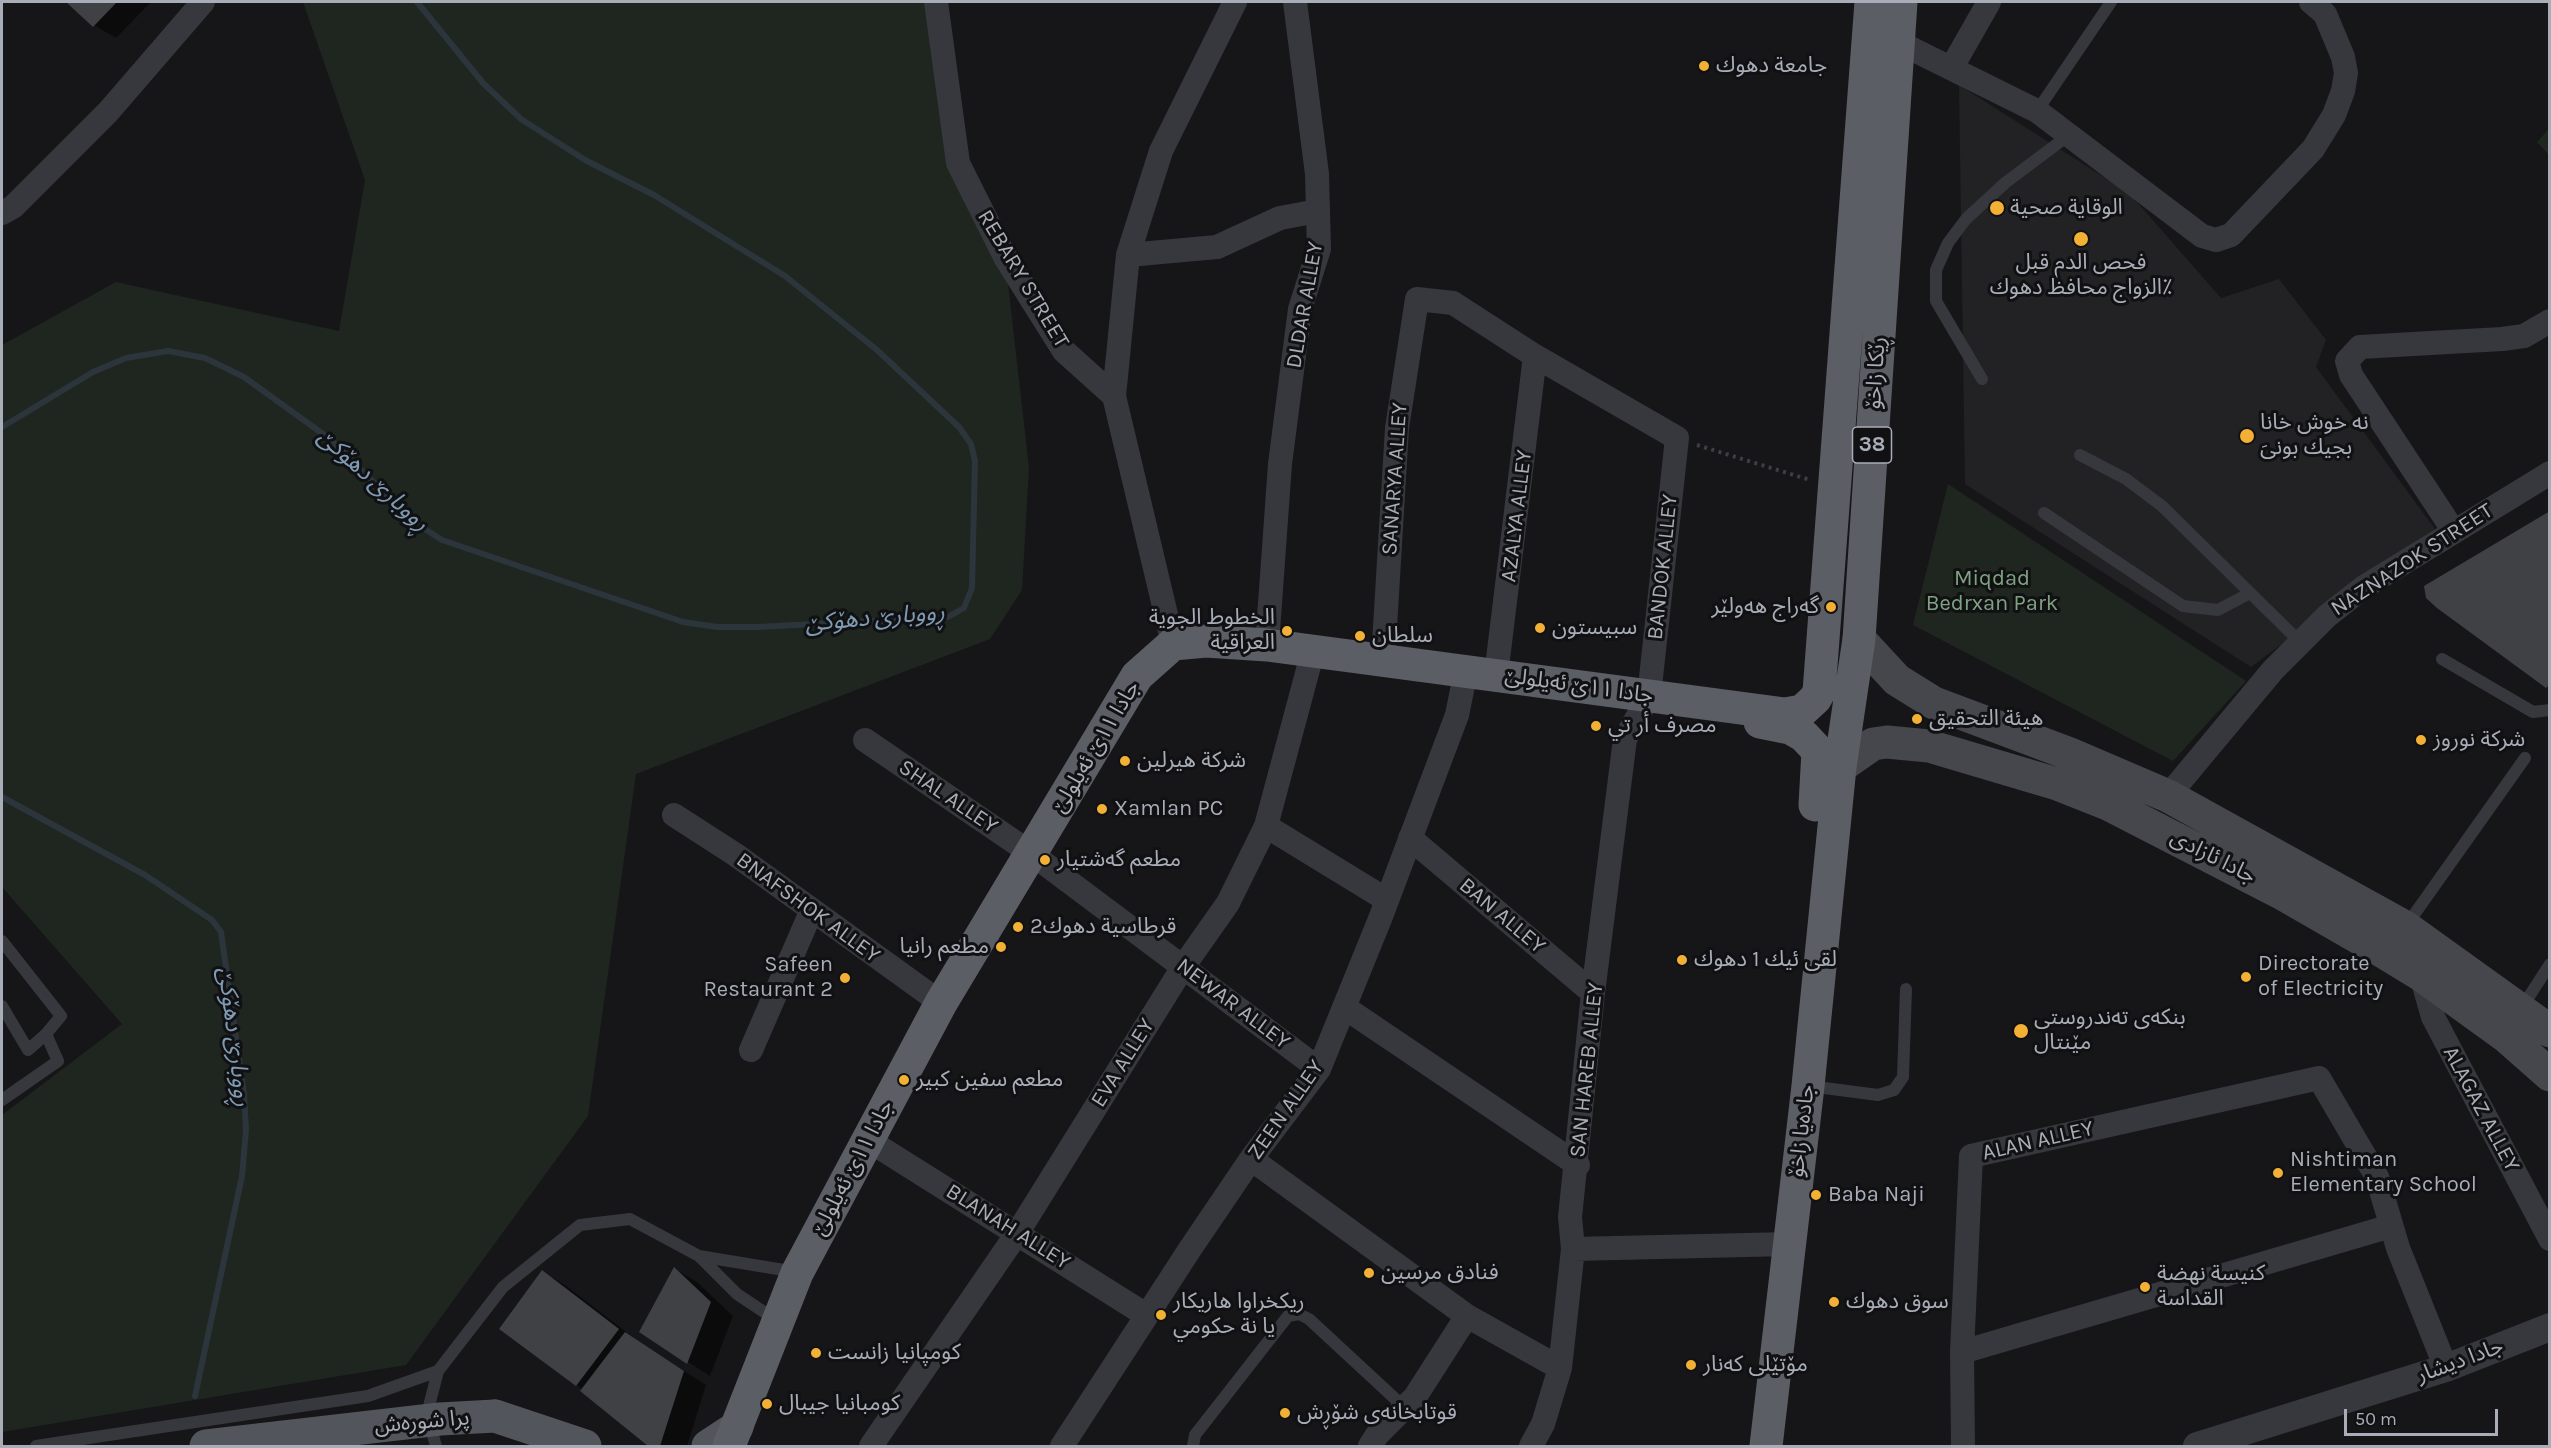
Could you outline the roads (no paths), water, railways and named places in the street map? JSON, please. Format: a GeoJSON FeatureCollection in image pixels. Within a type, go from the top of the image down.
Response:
{"type":"FeatureCollection","features":[{"type":"Feature","properties":{"kind":"highway","name":"ڕێکا زاخۆ"},"geometry":{"type":"LineString","coordinates":[[1819,692],[1871,2]]}},
{"type":"Feature","properties":{"kind":"highway","name":"ڕێکا زاخۆ"},"geometry":{"type":"LineString","coordinates":[[1828,888],[1840,767],[1859,639],[1901,2]]}},
{"type":"Feature","properties":{"kind":"highway","name":"جادا ١١ێ ئه‌یلولێ"},"geometry":{"type":"LineString","coordinates":[[734,1440],[797,1272],[941,1003],[1137,676],[1173,644],[1206,641],[1267,645],[1794,714],[1810,706],[1819,692]]}},
{"type":"Feature","properties":{"kind":"highway"},"geometry":{"type":"LineString","coordinates":[[1717,705],[1762,723],[1790,728],[1804,736],[1818,751],[1814,840],[1817,869],[1828,888]]}},
{"type":"Feature","properties":{"kind":"highway","name":"جادەیا زاخۆ"},"geometry":{"type":"LineString","coordinates":[[1769,1442],[1828,888]]}},
{"type":"Feature","properties":{"kind":"main road","name":"جادا ئازادی"},"geometry":{"type":"LineString","coordinates":[[1859,639],[1897,680],[1934,703],[2070,754],[2168,796],[2405,927],[2550,1031]]}},
{"type":"Feature","properties":{"kind":"main road"},"geometry":{"type":"LineString","coordinates":[[1929,746],[1920,728],[1926,709],[1934,703]]}},
{"type":"Feature","properties":{"kind":"main road","name":"جادا ئازادی"},"geometry":{"type":"LineString","coordinates":[[1840,767],[1873,744],[1894,742],[1929,746],[2046,781],[2110,805],[2281,892],[2421,975],[2508,1038],[2550,1075]]}},
{"type":"Feature","properties":{"kind":"main road","name":"پرا شورەش"},"geometry":{"type":"LineString","coordinates":[[206,1446],[440,1419],[495,1416],[585,1446]]}},
{"type":"Feature","properties":{"kind":"main road"},"geometry":{"type":"LineString","coordinates":[[708,1446],[734,1440]]}},
{"type":"Feature","properties":{"kind":"street"},"geometry":{"type":"LineString","coordinates":[[2,213],[13,207],[108,112],[203,2]]}},
{"type":"Feature","properties":{"kind":"street","name":"REBARY STREET"},"geometry":{"type":"LineString","coordinates":[[936,2],[958,163],[1005,257],[1065,351],[1114,396]]}},
{"type":"Feature","properties":{"kind":"street"},"geometry":{"type":"LineString","coordinates":[[1173,644],[1114,396],[1128,255],[1161,151],[1235,2]]}},
{"type":"Feature","properties":{"kind":"street","name":"DLDAR ALLEY"},"geometry":{"type":"LineString","coordinates":[[1267,645],[1280,464],[1300,309],[1318,249],[1317,174],[1295,2]]}},
{"type":"Feature","properties":{"kind":"street"},"geometry":{"type":"LineString","coordinates":[[1952,67],[1989,2]]}},
{"type":"Feature","properties":{"kind":"street"},"geometry":{"type":"LineString","coordinates":[[1898,42],[2037,111],[2202,236],[2216,240],[2231,235],[2313,149],[2334,115],[2343,91],[2346,74],[2343,57],[2325,14],[2311,2]]}},
{"type":"Feature","properties":{"kind":"street"},"geometry":{"type":"LineString","coordinates":[[1128,255],[1217,247],[1280,218],[1318,211]]}},
{"type":"Feature","properties":{"kind":"street","name":"SANARYA ALLEY"},"geometry":{"type":"LineString","coordinates":[[1383,660],[1396,428],[1417,299],[1453,303],[1535,356]]}},
{"type":"Feature","properties":{"kind":"street"},"geometry":{"type":"LineString","coordinates":[[2453,530],[2351,375],[2348,361],[2360,347],[2524,336],[2550,321]]}},
{"type":"Feature","properties":{"kind":"street","name":"BANDOK ALLEY"},"geometry":{"type":"LineString","coordinates":[[1535,356],[1677,438],[1649,696]]}},
{"type":"Feature","properties":{"kind":"street","name":"AZALYA ALLEY"},"geometry":{"type":"LineString","coordinates":[[1481,673],[1535,356]]}},
{"type":"Feature","properties":{"kind":"street","name":"NAZNAZOK STREET"},"geometry":{"type":"LineString","coordinates":[[2168,796],[2300,642],[2364,586],[2550,473]]}},
{"type":"Feature","properties":{"kind":"street","name":"EVA ALLEY"},"geometry":{"type":"LineString","coordinates":[[872,1446],[1018,1232],[1183,967],[1228,903],[1266,826],[1313,651]]}},
{"type":"Feature","properties":{"kind":"street","name":"ZEEN ALLEY"},"geometry":{"type":"LineString","coordinates":[[1062,1446],[1146,1315],[1251,1159],[1319,1069],[1388,900],[1457,715],[1481,673]]}},
{"type":"Feature","properties":{"kind":"street","name":"SAN HAREB ALLEY"},"geometry":{"type":"LineString","coordinates":[[1531,1446],[1543,1424],[1560,1368],[1573,1249],[1570,1217],[1578,1165],[1593,993],[1625,739],[1649,696]]}},
{"type":"Feature","properties":{"kind":"street","name":"SHAL ALLEY"},"geometry":{"type":"LineString","coordinates":[[865,740],[1032,854]]}},
{"type":"Feature","properties":{"kind":"street","name":"BNAFSHOK ALLEY"},"geometry":{"type":"LineString","coordinates":[[674,815],[736,855],[811,912],[941,1003]]}},
{"type":"Feature","properties":{"kind":"street"},"geometry":{"type":"LineString","coordinates":[[1266,826],[1388,900]]}},
{"type":"Feature","properties":{"kind":"street","name":"BAN ALLEY"},"geometry":{"type":"LineString","coordinates":[[1410,838],[1593,993]]}},
{"type":"Feature","properties":{"kind":"street","name":"NEWAR ALLEY"},"geometry":{"type":"LineString","coordinates":[[1032,854],[1319,1069]]}},
{"type":"Feature","properties":{"kind":"street"},"geometry":{"type":"LineString","coordinates":[[752,1050],[811,912]]}},
{"type":"Feature","properties":{"kind":"street","name":"ALAGAZ ALLEY"},"geometry":{"type":"LineString","coordinates":[[2421,975],[2433,1017],[2550,1239]]}},
{"type":"Feature","properties":{"kind":"street"},"geometry":{"type":"LineString","coordinates":[[1344,1007],[1578,1165]]}},
{"type":"Feature","properties":{"kind":"street","name":"ALAN ALLEY"},"geometry":{"type":"LineString","coordinates":[[1963,1446],[1962,1352],[1971,1156],[2319,1078],[2377,1177],[2391,1226]]}},
{"type":"Feature","properties":{"kind":"street","name":"BLANAH ALLEY"},"geometry":{"type":"LineString","coordinates":[[868,1140],[1018,1232],[1146,1315]]}},
{"type":"Feature","properties":{"kind":"street"},"geometry":{"type":"LineString","coordinates":[[1251,1159],[1467,1316],[1560,1368]]}},
{"type":"Feature","properties":{"kind":"street"},"geometry":{"type":"LineString","coordinates":[[1962,1352],[2391,1226],[2446,1368]]}},
{"type":"Feature","properties":{"kind":"street"},"geometry":{"type":"LineString","coordinates":[[1573,1249],[1789,1244]]}},
{"type":"Feature","properties":{"kind":"street"},"geometry":{"type":"LineString","coordinates":[[1370,1446],[1415,1397],[1467,1316]]}},
{"type":"Feature","properties":{"kind":"street","name":"جادا دیشار"},"geometry":{"type":"LineString","coordinates":[[2197,1446],[2252,1438],[2446,1368],[2550,1327]]}},
{"type":"Feature","properties":{"kind":"lane"},"geometry":{"type":"LineString","coordinates":[[2037,111],[2111,2]]}},
{"type":"Feature","properties":{"kind":"lane"},"geometry":{"type":"LineString","coordinates":[[1982,379],[1936,301],[1936,270],[1948,243],[1966,219],[2005,183],[2069,135]]}},
{"type":"Feature","properties":{"kind":"lane"},"geometry":{"type":"LineString","coordinates":[[2080,455],[2126,479],[2162,506],[2300,642]]}},
{"type":"Feature","properties":{"kind":"lane"},"geometry":{"type":"LineString","coordinates":[[2044,513],[2183,606],[2218,610],[2250,593]]}},
{"type":"Feature","properties":{"kind":"lane"},"geometry":{"type":"LineString","coordinates":[[2442,659],[2533,712],[2550,710]]}},
{"type":"Feature","properties":{"kind":"lane"},"geometry":{"type":"LineString","coordinates":[[2405,927],[2524,758]]}},
{"type":"Feature","properties":{"kind":"lane"},"geometry":{"type":"LineString","coordinates":[[2,941],[61,1016],[28,1050],[2,1006]]}},
{"type":"Feature","properties":{"kind":"lane"},"geometry":{"type":"LineString","coordinates":[[2520,1010],[2550,964]]}},
{"type":"Feature","properties":{"kind":"lane"},"geometry":{"type":"LineString","coordinates":[[1808,1086],[1878,1095],[1894,1090],[1903,1077],[1906,989]]}},
{"type":"Feature","properties":{"kind":"lane"},"geometry":{"type":"LineString","coordinates":[[2,1100],[58,1061],[46,1034]]}},
{"type":"Feature","properties":{"kind":"lane"},"geometry":{"type":"LineString","coordinates":[[436,1446],[427,1414],[438,1371],[503,1287],[580,1225],[630,1219],[699,1256],[737,1294],[777,1321]]}},
{"type":"Feature","properties":{"kind":"lane"},"geometry":{"type":"LineString","coordinates":[[699,1256],[797,1272]]}},
{"type":"Feature","properties":{"kind":"lane"},"geometry":{"type":"LineString","coordinates":[[1193,1446],[1195,1436],[1288,1316],[1299,1314],[1309,1319],[1404,1407]]}},
{"type":"Feature","properties":{"kind":"lane"},"geometry":{"type":"LineString","coordinates":[[36,1446],[368,1395],[438,1371]]}},
{"type":"Feature","properties":{"kind":"waterway","name":"ڕووبارێ دهۆكێ"},"geometry":{"type":"LineString","coordinates":[[2,427],[93,372],[126,358],[168,351],[205,358],[244,377],[330,439],[414,522],[442,540],[683,622],[717,627],[757,627],[948,617],[964,608],[972,588],[975,461],[971,444],[959,427],[877,350],[785,276],[654,195],[585,160],[521,119],[483,83],[417,2]]}},
{"type":"Feature","properties":{"kind":"waterway","name":"ڕووبارێ دهۆكێ"},"geometry":{"type":"LineString","coordinates":[[2,797],[145,875],[212,920],[221,932],[244,1094],[246,1130],[242,1176],[195,1396]]}},
{"type":"Feature","properties":{"kind":"place","name":"جامعة دهوك"},"geometry":{"type":"Point","coordinates":[1704,66]}},
{"type":"Feature","properties":{"kind":"place","name":"الوقایة صحیة"},"geometry":{"type":"Point","coordinates":[1997,208]}},
{"type":"Feature","properties":{"kind":"place","name":"فحص الدم قبل الزواج محافظ دهوك٪"},"geometry":{"type":"Point","coordinates":[2081,239]}},
{"type":"Feature","properties":{"kind":"place","name":"نه خوش خانا بجيك بونىَ"},"geometry":{"type":"Point","coordinates":[2247,436]}},
{"type":"Feature","properties":{"kind":"place","name":"گەراج هەولێر"},"geometry":{"type":"Point","coordinates":[1831,607]}},
{"type":"Feature","properties":{"kind":"place","name":"سبيستون"},"geometry":{"type":"Point","coordinates":[1540,628]}},
{"type":"Feature","properties":{"kind":"place","name":"الخطوط الجوية العراقية"},"geometry":{"type":"Point","coordinates":[1287,631]}},
{"type":"Feature","properties":{"kind":"place","name":"سلطان"},"geometry":{"type":"Point","coordinates":[1360,636]}},
{"type":"Feature","properties":{"kind":"place","name":"هيئة التحقيق"},"geometry":{"type":"Point","coordinates":[1917,719]}},
{"type":"Feature","properties":{"kind":"place","name":"مصرف أر تي"},"geometry":{"type":"Point","coordinates":[1596,726]}},
{"type":"Feature","properties":{"kind":"place","name":"شركة نوروز"},"geometry":{"type":"Point","coordinates":[2421,740]}},
{"type":"Feature","properties":{"kind":"place","name":"شركة هيرلين"},"geometry":{"type":"Point","coordinates":[1125,761]}},
{"type":"Feature","properties":{"kind":"place","name":"Xamlan PC"},"geometry":{"type":"Point","coordinates":[1102,809]}},
{"type":"Feature","properties":{"kind":"place","name":"مطعم گەشتیار"},"geometry":{"type":"Point","coordinates":[1045,860]}},
{"type":"Feature","properties":{"kind":"place","name":"قرطاسية دهوك2"},"geometry":{"type":"Point","coordinates":[1018,927]}},
{"type":"Feature","properties":{"kind":"place","name":"مطعم رانيا"},"geometry":{"type":"Point","coordinates":[1001,947]}},
{"type":"Feature","properties":{"kind":"place","name":"لقى ئيك 1 دهوك"},"geometry":{"type":"Point","coordinates":[1682,960]}},
{"type":"Feature","properties":{"kind":"place","name":"Directorate of Electricity"},"geometry":{"type":"Point","coordinates":[2246,977]}},
{"type":"Feature","properties":{"kind":"place","name":"Safeen Restaurant 2"},"geometry":{"type":"Point","coordinates":[845,978]}},
{"type":"Feature","properties":{"kind":"place","name":"بنکەی تەندروستی مێنتال"},"geometry":{"type":"Point","coordinates":[2021,1031]}},
{"type":"Feature","properties":{"kind":"place","name":"مطعم سفين كبير"},"geometry":{"type":"Point","coordinates":[904,1080]}},
{"type":"Feature","properties":{"kind":"place","name":"Nishtiman Elementary School"},"geometry":{"type":"Point","coordinates":[2278,1173]}},
{"type":"Feature","properties":{"kind":"place","name":"Baba Naji"},"geometry":{"type":"Point","coordinates":[1816,1195]}},
{"type":"Feature","properties":{"kind":"place","name":"فنادق مرسين"},"geometry":{"type":"Point","coordinates":[1369,1273]}},
{"type":"Feature","properties":{"kind":"place","name":"كنيسة نهضة القداسة"},"geometry":{"type":"Point","coordinates":[2145,1287]}},
{"type":"Feature","properties":{"kind":"place","name":"سوق دهوك"},"geometry":{"type":"Point","coordinates":[1834,1302]}},
{"type":"Feature","properties":{"kind":"place","name":"ريكخراوا هاريكار يا نة حكومي"},"geometry":{"type":"Point","coordinates":[1161,1315]}},
{"type":"Feature","properties":{"kind":"place","name":"كومپانيا زانست"},"geometry":{"type":"Point","coordinates":[816,1353]}},
{"type":"Feature","properties":{"kind":"place","name":"مۆتێلی کەنار"},"geometry":{"type":"Point","coordinates":[1691,1365]}},
{"type":"Feature","properties":{"kind":"place","name":"كومبانيا جيبال"},"geometry":{"type":"Point","coordinates":[767,1404]}},
{"type":"Feature","properties":{"kind":"place","name":"قوتابخانەی شۆڕش"},"geometry":{"type":"Point","coordinates":[1285,1413]}},
{"type":"Feature","properties":{"kind":"park label","name":"Miqdad Bedrxan Park"},"geometry":{"type":"Point","coordinates":[1992,592]}}]}
